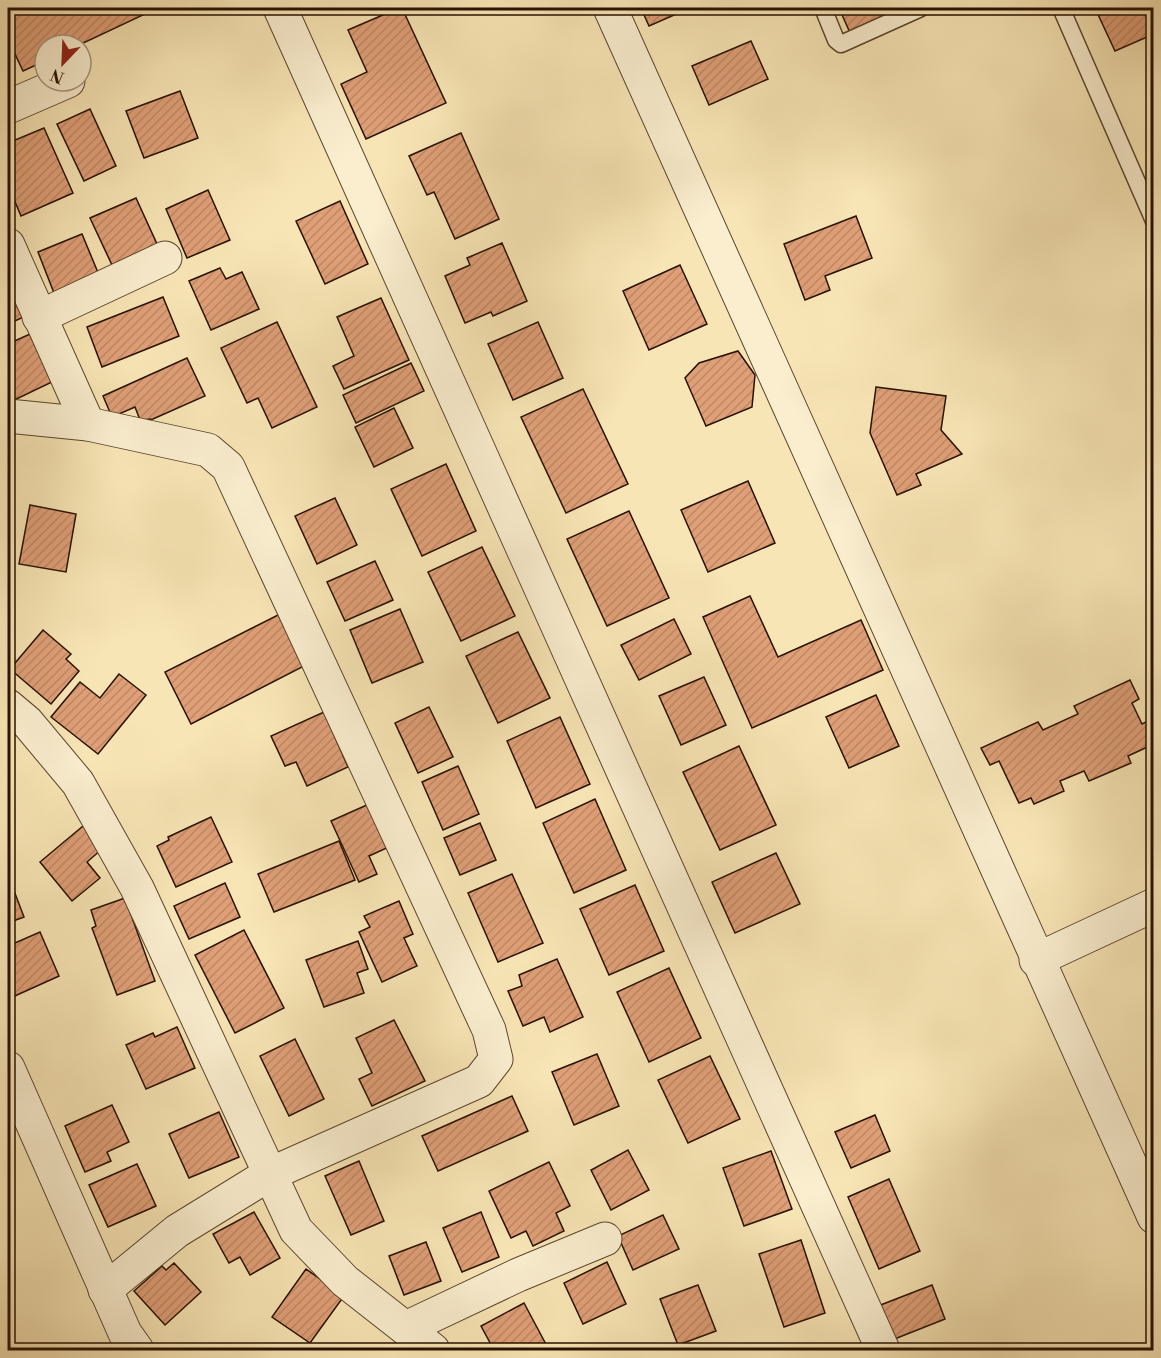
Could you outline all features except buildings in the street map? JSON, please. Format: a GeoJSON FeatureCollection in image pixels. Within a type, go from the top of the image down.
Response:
{"type":"FeatureCollection","features":[{"type":"Feature","properties":{"kind":"street"},"geometry":{"type":"LineString","coordinates":[[280,8],[883,1350]]}},
{"type":"Feature","properties":{"kind":"street"},"geometry":{"type":"LineString","coordinates":[[610,8],[1036,960],[1154,1217]]}},
{"type":"Feature","properties":{"kind":"street"},"geometry":{"type":"LineString","coordinates":[[8,107],[40,93]]}},
{"type":"Feature","properties":{"kind":"street"},"geometry":{"type":"LineString","coordinates":[[8,245],[88,424]]}},
{"type":"Feature","properties":{"kind":"street"},"geometry":{"type":"LineString","coordinates":[[39,317],[165,258]]}},
{"type":"Feature","properties":{"kind":"street"},"geometry":{"type":"LineString","coordinates":[[8,416],[88,424],[208,450],[228,466],[489,1030],[496,1059],[479,1081],[268,1174],[177,1231],[105,1290]]}},
{"type":"Feature","properties":{"kind":"street"},"geometry":{"type":"LineString","coordinates":[[8,706],[27,722],[78,783],[137,888],[296,1230],[345,1281],[433,1350]]}},
{"type":"Feature","properties":{"kind":"street"},"geometry":{"type":"LineString","coordinates":[[1036,960],[1154,905]]}},
{"type":"Feature","properties":{"kind":"street"},"geometry":{"type":"LineString","coordinates":[[8,1068],[105,1290],[125,1333],[137,1350]]}},
{"type":"Feature","properties":{"kind":"street"},"geometry":{"type":"LineString","coordinates":[[406,1328],[518,1275],[605,1239]]}},
{"type":"Feature","properties":{"kind":"lane"},"geometry":{"type":"LineString","coordinates":[[824,8],[836,40],[841,44],[921,8]]}},
{"type":"Feature","properties":{"kind":"lane"},"geometry":{"type":"LineString","coordinates":[[1061,8],[1154,222]]}}]}
